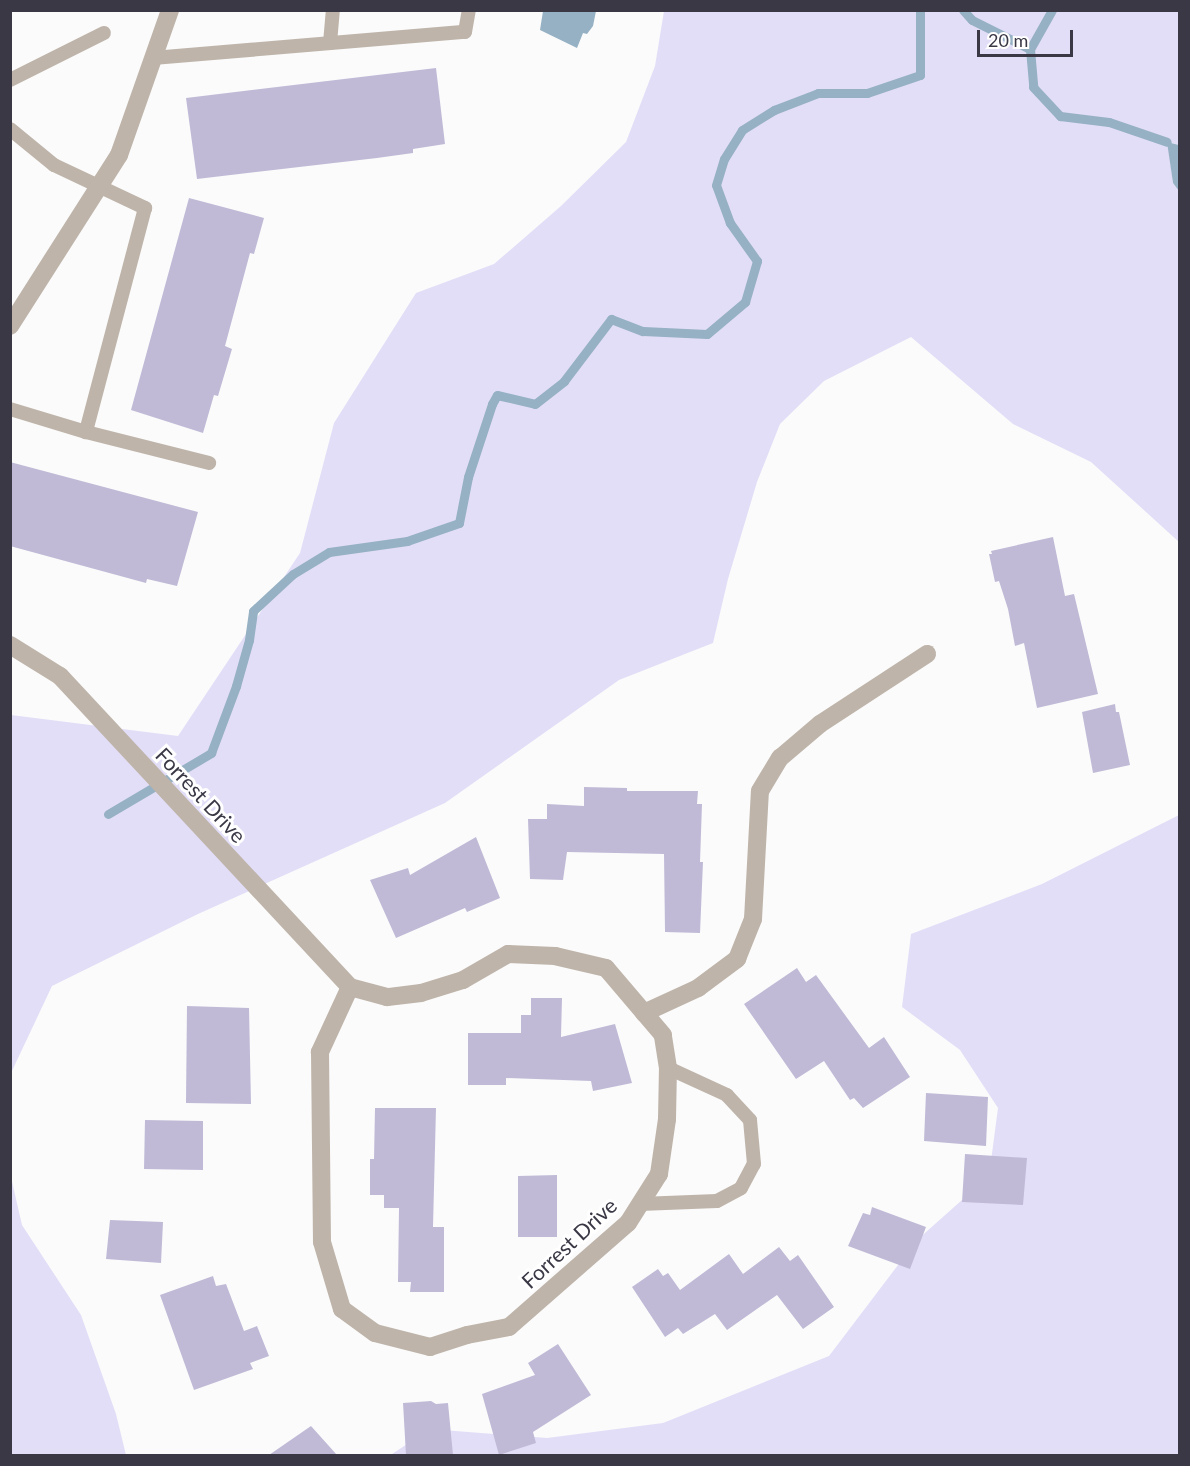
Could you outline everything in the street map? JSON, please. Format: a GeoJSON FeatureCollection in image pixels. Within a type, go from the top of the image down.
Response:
{"type":"FeatureCollection","features":[{"type":"Feature","properties":{"kind":"street"},"geometry":{"type":"LineString","coordinates":[[10,326],[118,155],[170,10]]}},
{"type":"Feature","properties":{"kind":"street","name":"Forrest Drive"},"geometry":{"type":"LineString","coordinates":[[10,645],[60,676],[350,987],[387,997],[421,993],[463,980],[508,954],[555,956],[606,968],[663,1035],[668,1068],[667,1119],[659,1174],[628,1223],[509,1327],[467,1335],[430,1347],[375,1333],[342,1309],[322,1242],[321,1052],[350,987]]}},
{"type":"Feature","properties":{"kind":"street"},"geometry":{"type":"LineString","coordinates":[[644,1013],[698,988],[736,959],[753,919],[760,791],[780,758],[820,724],[927,654]]}},
{"type":"Feature","properties":{"kind":"lane"},"geometry":{"type":"LineString","coordinates":[[330,43],[333,10]]}},
{"type":"Feature","properties":{"kind":"lane"},"geometry":{"type":"LineString","coordinates":[[153,58],[465,32],[469,10]]}},
{"type":"Feature","properties":{"kind":"lane"},"geometry":{"type":"LineString","coordinates":[[10,80],[104,33]]}},
{"type":"Feature","properties":{"kind":"lane"},"geometry":{"type":"LineString","coordinates":[[10,129],[54,165],[145,208],[86,432]]}},
{"type":"Feature","properties":{"kind":"lane"},"geometry":{"type":"LineString","coordinates":[[10,409],[86,432],[209,463]]}},
{"type":"Feature","properties":{"kind":"lane"},"geometry":{"type":"LineString","coordinates":[[640,1204],[717,1201],[741,1188],[754,1164],[750,1120],[727,1095],[668,1068]]}},
{"type":"Feature","properties":{"kind":"shaded area"},"geometry":{"type":"Polygon","coordinates":[[[664,11],[1179,11],[1179,145],[1168,142],[1173,183],[1180,191],[1179,542],[1091,462],[1013,424],[911,337],[824,381],[780,424],[757,482],[728,579],[713,643],[619,680],[445,803],[198,914],[52,986],[11,1073],[11,715],[178,736],[300,553],[334,423],[416,293],[494,264],[561,206],[626,142],[655,66],[664,11]]]}},
{"type":"Feature","properties":{"kind":"shaded area"},"geometry":{"type":"Polygon","coordinates":[[[1179,815],[1179,1455],[389,1456],[430,1429],[547,1438],[663,1423],[829,1356],[917,1240],[989,1176],[998,1108],[960,1050],[902,1007],[911,934],[1042,884],[1179,815]]]}},
{"type":"Feature","properties":{"kind":"shaded area"},"geometry":{"type":"Polygon","coordinates":[[[11,1177],[22,1225],[81,1315],[116,1414],[126,1455],[11,1455],[11,1177]]]}},
{"type":"Feature","properties":{"kind":"water"},"geometry":{"type":"Polygon","coordinates":[[[543,10],[596,11],[593,26],[587,34],[583,33],[577,48],[540,30],[543,10]]]}},
{"type":"Feature","properties":{"kind":"water"},"geometry":{"type":"Polygon","coordinates":[[[1167,142],[1179,145],[1179,191],[1173,183],[1167,142]]]}},
{"type":"Feature","properties":{"kind":"building"},"geometry":{"type":"Polygon","coordinates":[[[436,68],[445,144],[413,149],[413,153],[197,179],[186,98],[436,68]]]}},
{"type":"Feature","properties":{"kind":"building"},"geometry":{"type":"Polygon","coordinates":[[[189,198],[264,218],[254,254],[250,253],[225,346],[232,349],[218,396],[214,395],[203,433],[131,410],[189,198]]]}},
{"type":"Feature","properties":{"kind":"building"},"geometry":{"type":"Polygon","coordinates":[[[10,462],[198,512],[177,586],[147,579],[146,583],[10,546],[10,462]]]}},
{"type":"Feature","properties":{"kind":"building"},"geometry":{"type":"Polygon","coordinates":[[[1053,537],[1065,596],[1074,594],[1098,694],[1037,708],[1024,643],[1015,646],[1008,609],[999,581],[995,582],[989,554],[992,554],[991,551],[1053,537]]]}},
{"type":"Feature","properties":{"kind":"building"},"geometry":{"type":"Polygon","coordinates":[[[1115,704],[1116,712],[1119,712],[1130,765],[1093,773],[1082,712],[1115,704]]]}},
{"type":"Feature","properties":{"kind":"building"},"geometry":{"type":"Polygon","coordinates":[[[584,787],[627,788],[627,791],[698,791],[697,804],[702,804],[700,862],[703,862],[700,933],[665,932],[664,854],[567,852],[563,880],[530,879],[528,819],[547,819],[547,804],[584,806],[584,787]]]}},
{"type":"Feature","properties":{"kind":"building"},"geometry":{"type":"Polygon","coordinates":[[[476,837],[500,898],[467,912],[465,908],[396,938],[370,880],[408,868],[410,875],[476,837]]]}},
{"type":"Feature","properties":{"kind":"building"},"geometry":{"type":"Polygon","coordinates":[[[797,968],[806,982],[816,975],[869,1048],[884,1037],[910,1077],[863,1108],[854,1098],[850,1100],[824,1061],[796,1079],[744,1004],[797,968]]]}},
{"type":"Feature","properties":{"kind":"building"},"geometry":{"type":"Polygon","coordinates":[[[531,998],[562,998],[561,1037],[615,1024],[632,1083],[593,1091],[591,1081],[506,1078],[506,1085],[468,1085],[468,1033],[521,1033],[521,1015],[531,1015],[531,998]]]}},
{"type":"Feature","properties":{"kind":"building"},"geometry":{"type":"Polygon","coordinates":[[[187,1006],[249,1008],[251,1104],[186,1103],[187,1006]]]}},
{"type":"Feature","properties":{"kind":"building"},"geometry":{"type":"Polygon","coordinates":[[[926,1093],[988,1097],[986,1146],[924,1141],[926,1093]]]}},
{"type":"Feature","properties":{"kind":"building"},"geometry":{"type":"Polygon","coordinates":[[[375,1108],[436,1108],[433,1227],[444,1227],[444,1292],[410,1292],[411,1282],[398,1282],[399,1208],[384,1208],[384,1195],[370,1195],[370,1159],[374,1159],[375,1108]]]}},
{"type":"Feature","properties":{"kind":"building"},"geometry":{"type":"Polygon","coordinates":[[[145,1120],[203,1121],[203,1170],[144,1169],[145,1120]]]}},
{"type":"Feature","properties":{"kind":"building"},"geometry":{"type":"Polygon","coordinates":[[[965,1154],[1027,1158],[1023,1205],[962,1202],[965,1154]]]}},
{"type":"Feature","properties":{"kind":"building"},"geometry":{"type":"Polygon","coordinates":[[[557,1175],[557,1237],[518,1237],[518,1176],[557,1175]]]}},
{"type":"Feature","properties":{"kind":"building"},"geometry":{"type":"Polygon","coordinates":[[[872,1207],[926,1227],[910,1269],[848,1246],[863,1213],[870,1215],[872,1207]]]}},
{"type":"Feature","properties":{"kind":"building"},"geometry":{"type":"Polygon","coordinates":[[[110,1220],[163,1222],[161,1263],[106,1259],[110,1220]]]}},
{"type":"Feature","properties":{"kind":"building"},"geometry":{"type":"Polygon","coordinates":[[[779,1247],[790,1261],[798,1255],[834,1307],[803,1329],[777,1295],[727,1330],[715,1314],[683,1334],[678,1328],[665,1337],[632,1287],[658,1269],[663,1276],[668,1273],[680,1290],[729,1254],[743,1274],[779,1247]]]}},
{"type":"Feature","properties":{"kind":"building"},"geometry":{"type":"Polygon","coordinates":[[[213,1276],[216,1286],[226,1284],[244,1331],[257,1326],[269,1356],[250,1363],[253,1369],[194,1390],[160,1295],[213,1276]]]}},
{"type":"Feature","properties":{"kind":"building"},"geometry":{"type":"Polygon","coordinates":[[[558,1344],[591,1395],[533,1432],[536,1443],[499,1455],[482,1394],[535,1375],[528,1363],[558,1344]]]}},
{"type":"Feature","properties":{"kind":"building"},"geometry":{"type":"Polygon","coordinates":[[[431,1401],[436,1404],[448,1403],[453,1455],[406,1455],[403,1403],[431,1401]]]}},
{"type":"Feature","properties":{"kind":"building"},"geometry":{"type":"Polygon","coordinates":[[[311,1426],[337,1455],[269,1455],[311,1426]]]}},
{"type":"Feature","properties":{"kind":"waterway"},"geometry":{"type":"LineString","coordinates":[[108,814],[211,753],[236,686],[249,640],[253,611],[293,574],[329,552],[407,541],[459,523],[468,477],[497,395],[535,404],[564,381],[611,319],[643,331],[707,334],[745,302],[757,261],[730,223],[716,185],[724,159],[742,130],[774,110],[818,93],[867,93],[920,75],[920,10]]}},
{"type":"Feature","properties":{"kind":"waterway"},"geometry":{"type":"LineString","coordinates":[[963,10],[972,20],[1030,49]]}},
{"type":"Feature","properties":{"kind":"waterway"},"geometry":{"type":"LineString","coordinates":[[1052,10],[1030,49],[1033,87],[1060,116],[1109,122],[1167,142]]}}]}
